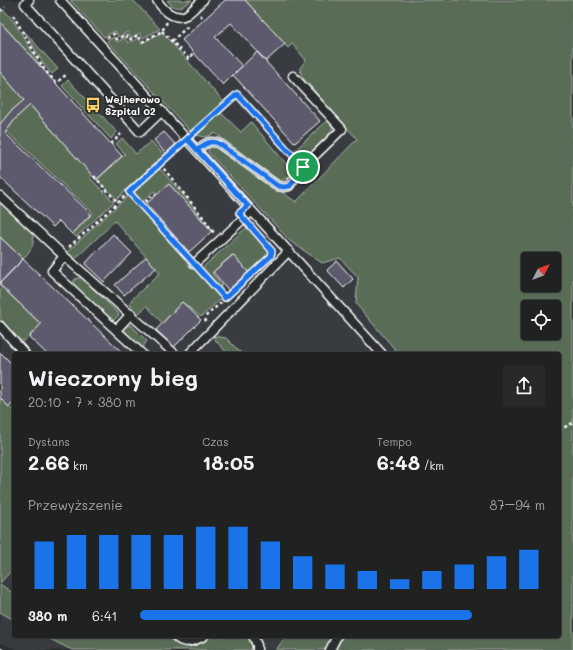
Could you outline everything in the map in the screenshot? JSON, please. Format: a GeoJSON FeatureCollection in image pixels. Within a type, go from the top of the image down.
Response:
{"type":"FeatureCollection","features":[{"type":"Feature","properties":{"kind":"lane"},"geometry":{"type":"LineString","coordinates":[[29,0],[25,4],[140,132],[162,111]]}},
{"type":"Feature","properties":{"kind":"lane"},"geometry":{"type":"LineString","coordinates":[[60,0],[380,352]]}},
{"type":"Feature","properties":{"kind":"lane"},"geometry":{"type":"LineString","coordinates":[[158,0],[164,10],[171,15],[179,17],[185,15],[203,0]]}},
{"type":"Feature","properties":{"kind":"lane"},"geometry":{"type":"LineString","coordinates":[[197,150],[206,143],[212,141],[218,143],[278,186],[290,186],[303,167],[342,129],[293,76]]}},
{"type":"Feature","properties":{"kind":"lane"},"geometry":{"type":"LineString","coordinates":[[0,196],[64,256],[173,352]]}},
{"type":"Feature","properties":{"kind":"lane"},"geometry":{"type":"LineString","coordinates":[[194,264],[252,211]]}},
{"type":"Feature","properties":{"kind":"lane"},"geometry":{"type":"LineString","coordinates":[[191,352],[289,251]]}},
{"type":"Feature","properties":{"kind":"lane"},"geometry":{"type":"LineString","coordinates":[[64,256],[52,271],[140,352]]}},
{"type":"Feature","properties":{"kind":"lane"},"geometry":{"type":"LineString","coordinates":[[116,330],[131,314]]}},
{"type":"Feature","properties":{"kind":"lane"},"geometry":{"type":"LineString","coordinates":[[0,326],[23,352]]}},
{"type":"Feature","properties":{"kind":"lane"},"geometry":{"type":"LineString","coordinates":[[177,638],[190,642],[200,638]]}},
{"type":"Feature","properties":{"kind":"lane"},"geometry":{"type":"LineString","coordinates":[[254,638],[257,645],[257,650]]}},
{"type":"Feature","properties":{"kind":"lane"},"geometry":{"type":"LineString","coordinates":[[330,650],[336,638]]}},
{"type":"Feature","properties":{"kind":"path"},"geometry":{"type":"LineString","coordinates":[[0,11],[5,6]]}},
{"type":"Feature","properties":{"kind":"path"},"geometry":{"type":"LineString","coordinates":[[13,15],[44,69],[56,83],[67,74]]}},
{"type":"Feature","properties":{"kind":"path"},"geometry":{"type":"LineString","coordinates":[[108,38],[114,34],[117,39],[126,35],[129,40],[138,35],[142,42],[162,31],[189,59],[194,54]]}},
{"type":"Feature","properties":{"kind":"path"},"geometry":{"type":"LineString","coordinates":[[64,256],[66,250],[237,94],[303,167]]}},
{"type":"Feature","properties":{"kind":"path"},"geometry":{"type":"LineString","coordinates":[[111,144],[121,134]]}},
{"type":"Feature","properties":{"kind":"path"},"geometry":{"type":"LineString","coordinates":[[160,164],[202,216],[216,236],[220,231]]}},
{"type":"Feature","properties":{"kind":"path"},"geometry":{"type":"LineString","coordinates":[[94,176],[118,203]]}},
{"type":"Feature","properties":{"kind":"path"},"geometry":{"type":"LineString","coordinates":[[129,192],[225,298]]}},
{"type":"Feature","properties":{"kind":"path"},"geometry":{"type":"LineString","coordinates":[[141,206],[154,194],[156,195]]}},
{"type":"Feature","properties":{"kind":"path"},"geometry":{"type":"LineString","coordinates":[[206,336],[205,317],[242,283]]}},
{"type":"Feature","properties":{"kind":"path"},"geometry":{"type":"LineString","coordinates":[[561,429],[573,423]]}},
{"type":"Feature","properties":{"kind":"shaded area"},"geometry":{"type":"Polygon","coordinates":[[[0,0],[366,0],[524,252],[521,252],[521,272],[479,352],[12,352],[12,638],[344,638],[336,650],[19,650],[0,643],[0,0]]]}},
{"type":"Feature","properties":{"kind":"green space"},"geometry":{"type":"Polygon","coordinates":[[[70,0],[133,0],[160,29],[143,38],[140,33],[131,38],[128,32],[118,37],[115,31],[104,37],[70,0]]]}},
{"type":"Feature","properties":{"kind":"green space"},"geometry":{"type":"Polygon","coordinates":[[[167,0],[192,0],[180,8],[172,6],[167,0]]]}},
{"type":"Feature","properties":{"kind":"green space"},"geometry":{"type":"Polygon","coordinates":[[[245,0],[573,0],[573,650],[276,650],[285,638],[561,638],[561,352],[397,352],[356,304],[358,277],[340,258],[322,263],[290,241],[208,152],[209,148],[212,146],[219,148],[296,202],[357,139],[303,78],[300,68],[306,60],[292,44],[288,48],[245,0]]]}},
{"type":"Feature","properties":{"kind":"green space"},"geometry":{"type":"Polygon","coordinates":[[[4,10],[13,20],[42,68],[0,22],[0,14],[4,10]]]}},
{"type":"Feature","properties":{"kind":"green space"},"geometry":{"type":"Polygon","coordinates":[[[24,31],[58,69],[52,74],[45,66],[24,31]]]}},
{"type":"Feature","properties":{"kind":"green space"},"geometry":{"type":"Polygon","coordinates":[[[162,32],[223,101],[190,131],[107,41],[114,37],[117,42],[125,38],[128,43],[138,38],[142,43],[162,32]]]}},
{"type":"Feature","properties":{"kind":"green space"},"geometry":{"type":"Polygon","coordinates":[[[0,72],[92,174],[89,177],[114,202],[76,237],[73,234],[93,213],[0,125],[0,72]]]}},
{"type":"Feature","properties":{"kind":"green space"},"geometry":{"type":"Polygon","coordinates":[[[68,80],[117,132],[111,139],[62,86],[68,80]]]}},
{"type":"Feature","properties":{"kind":"green space"},"geometry":{"type":"Polygon","coordinates":[[[221,113],[241,132],[251,122],[294,173],[281,181],[278,180],[215,133],[206,137],[195,135],[221,113]]]}},
{"type":"Feature","properties":{"kind":"green space"},"geometry":{"type":"Polygon","coordinates":[[[328,120],[333,126],[331,133],[301,160],[293,152],[328,120]]]}},
{"type":"Feature","properties":{"kind":"green space"},"geometry":{"type":"Polygon","coordinates":[[[122,138],[136,154],[151,141],[164,155],[117,199],[97,180],[125,154],[116,144],[122,138]]]}},
{"type":"Feature","properties":{"kind":"green space"},"geometry":{"type":"Polygon","coordinates":[[[158,169],[160,169],[187,199],[212,231],[169,184],[157,194],[154,191],[141,203],[132,193],[158,169]]]}},
{"type":"Feature","properties":{"kind":"green space"},"geometry":{"type":"Polygon","coordinates":[[[129,195],[223,297],[201,317],[182,302],[162,323],[147,306],[138,314],[130,305],[131,300],[160,273],[115,221],[75,259],[66,253],[129,195]]]}},
{"type":"Feature","properties":{"kind":"green space"},"geometry":{"type":"Polygon","coordinates":[[[0,202],[32,232],[32,247],[23,259],[0,237],[0,202]]]}},
{"type":"Feature","properties":{"kind":"green space"},"geometry":{"type":"Polygon","coordinates":[[[248,226],[270,250],[270,255],[249,273],[232,255],[212,273],[222,285],[219,288],[201,269],[248,226]]]}},
{"type":"Feature","properties":{"kind":"green space"},"geometry":{"type":"Polygon","coordinates":[[[81,277],[118,313],[119,315],[112,322],[72,284],[75,279],[81,277]]]}},
{"type":"Feature","properties":{"kind":"green space"},"geometry":{"type":"Polygon","coordinates":[[[2,287],[41,324],[24,341],[19,340],[0,318],[0,289],[2,287]]]}},
{"type":"Feature","properties":{"kind":"green space"},"geometry":{"type":"Polygon","coordinates":[[[128,325],[132,326],[147,341],[142,348],[124,334],[123,330],[128,325]]]}},
{"type":"Feature","properties":{"kind":"green space"},"geometry":{"type":"Polygon","coordinates":[[[214,336],[226,338],[240,352],[226,352],[216,341],[214,336]]]}},
{"type":"Feature","properties":{"kind":"green space"},"geometry":{"type":"Polygon","coordinates":[[[0,398],[12,409],[12,570],[0,583],[0,398]]]}},
{"type":"Feature","properties":{"kind":"green space"},"geometry":{"type":"Polygon","coordinates":[[[0,584],[12,593],[12,619],[0,612],[0,584]]]}},
{"type":"Feature","properties":{"kind":"green space"},"geometry":{"type":"Polygon","coordinates":[[[48,638],[250,638],[260,650],[72,650],[48,638]]]}},
{"type":"Feature","properties":{"kind":"building"},"geometry":{"type":"Polygon","coordinates":[[[225,0],[245,0],[285,44],[266,61],[231,23],[215,37],[242,66],[223,85],[182,40],[225,0]]]}},
{"type":"Feature","properties":{"kind":"building"},"geometry":{"type":"Polygon","coordinates":[[[0,22],[122,156],[96,180],[30,105],[16,118],[5,133],[91,214],[72,234],[59,221],[53,227],[0,177],[0,124],[10,112],[24,100],[0,72],[0,22]]]}},
{"type":"Feature","properties":{"kind":"building"},"geometry":{"type":"Polygon","coordinates":[[[257,52],[320,121],[295,143],[233,75],[257,52]]]}},
{"type":"Feature","properties":{"kind":"building"},"geometry":{"type":"Polygon","coordinates":[[[164,132],[177,146],[167,155],[154,140],[164,132]]]}},
{"type":"Feature","properties":{"kind":"building"},"geometry":{"type":"Polygon","coordinates":[[[169,184],[212,231],[189,252],[146,204],[169,184]]]}},
{"type":"Feature","properties":{"kind":"building"},"geometry":{"type":"Polygon","coordinates":[[[113,234],[132,253],[104,282],[85,264],[113,234]]]}},
{"type":"Feature","properties":{"kind":"building"},"geometry":{"type":"Polygon","coordinates":[[[0,237],[23,259],[0,283],[0,237]]]}},
{"type":"Feature","properties":{"kind":"building"},"geometry":{"type":"Polygon","coordinates":[[[233,255],[250,274],[230,292],[213,272],[233,255]]]}},
{"type":"Feature","properties":{"kind":"building"},"geometry":{"type":"Polygon","coordinates":[[[146,257],[156,268],[124,295],[115,285],[146,257]]]}},
{"type":"Feature","properties":{"kind":"building"},"geometry":{"type":"Polygon","coordinates":[[[23,259],[122,352],[45,352],[29,337],[41,324],[0,285],[0,283],[23,259]]]}},
{"type":"Feature","properties":{"kind":"building"},"geometry":{"type":"Polygon","coordinates":[[[337,261],[353,279],[344,288],[327,270],[337,261]]]}},
{"type":"Feature","properties":{"kind":"building"},"geometry":{"type":"Polygon","coordinates":[[[182,302],[201,320],[174,347],[156,330],[182,302]]]}},
{"type":"Feature","properties":{"kind":"building"},"geometry":{"type":"Polygon","coordinates":[[[0,352],[12,364],[12,404],[9,407],[0,398],[0,352]]]}},
{"type":"Feature","properties":{"kind":"place","name":"Wejherowo Szpital 02"},"geometry":{"type":"Point","coordinates":[93,105]}},
{"type":"Feature","properties":{"kind":"route"},"geometry":{"type":"LineString","coordinates":[[303,167],[237,94],[187,139],[197,150],[248,206],[239,213],[271,248],[272,251],[271,256],[225,298],[129,192],[187,139],[197,150],[206,143],[212,141],[218,143],[278,186],[290,186],[303,167]]}}]}
